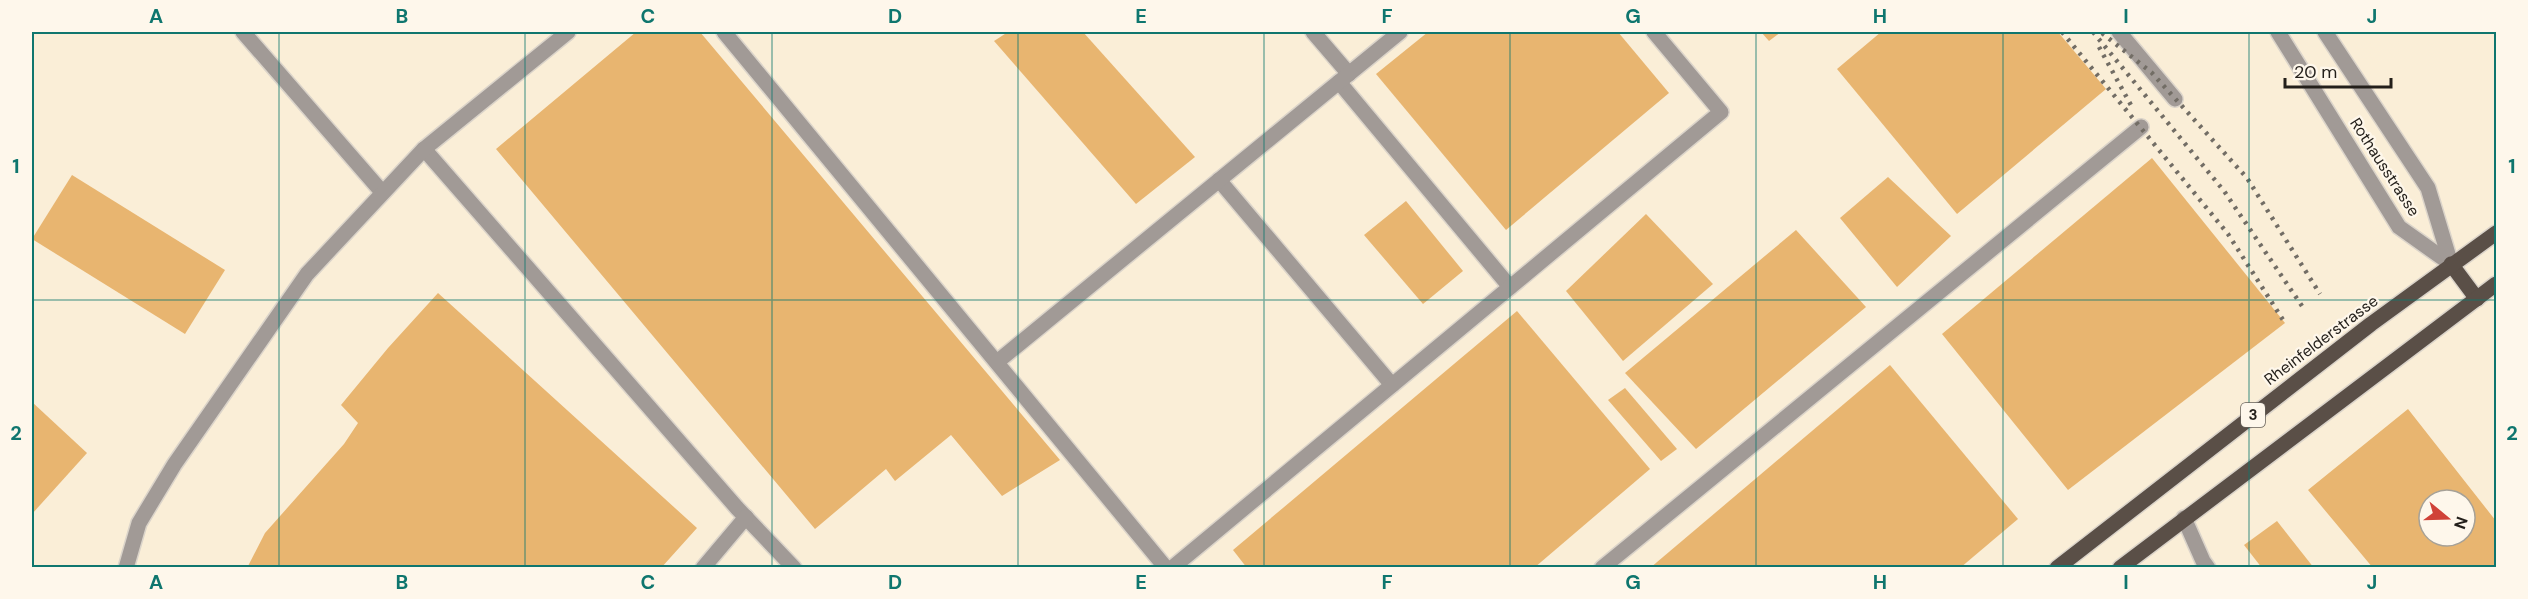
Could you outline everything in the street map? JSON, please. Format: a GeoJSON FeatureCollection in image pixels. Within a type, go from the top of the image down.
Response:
{"type":"FeatureCollection","features":[{"type":"Feature","properties":{"kind":"main road","name":"Rheinfelderstrasse"},"geometry":{"type":"LineString","coordinates":[[2057,567],[2451,264],[2496,233]]}},
{"type":"Feature","properties":{"kind":"main road"},"geometry":{"type":"LineString","coordinates":[[2451,264],[2477,298]]}},
{"type":"Feature","properties":{"kind":"main road","name":"3"},"geometry":{"type":"LineString","coordinates":[[2120,567],[2496,284]]}},
{"type":"Feature","properties":{"kind":"street"},"geometry":{"type":"LineString","coordinates":[[243,32],[382,192]]}},
{"type":"Feature","properties":{"kind":"street"},"geometry":{"type":"LineString","coordinates":[[126,567],[139,523],[215,403],[307,273],[424,149],[568,32]]}},
{"type":"Feature","properties":{"kind":"street"},"geometry":{"type":"LineString","coordinates":[[724,32],[1166,567]]}},
{"type":"Feature","properties":{"kind":"street"},"geometry":{"type":"LineString","coordinates":[[1313,32],[1344,78],[1510,287]]}},
{"type":"Feature","properties":{"kind":"street"},"geometry":{"type":"LineString","coordinates":[[997,362],[1400,32]]}},
{"type":"Feature","properties":{"kind":"street"},"geometry":{"type":"LineString","coordinates":[[1173,567],[1722,111],[1654,32]]}},
{"type":"Feature","properties":{"kind":"street"},"geometry":{"type":"LineString","coordinates":[[2119,32],[2175,99]]}},
{"type":"Feature","properties":{"kind":"street","name":"Rothausstrasse"},"geometry":{"type":"LineString","coordinates":[[2278,32],[2399,227],[2451,264]]}},
{"type":"Feature","properties":{"kind":"street","name":"Rothausstrasse"},"geometry":{"type":"LineString","coordinates":[[2325,32],[2428,188],[2451,264]]}},
{"type":"Feature","properties":{"kind":"street"},"geometry":{"type":"LineString","coordinates":[[1602,567],[2141,127]]}},
{"type":"Feature","properties":{"kind":"street"},"geometry":{"type":"LineString","coordinates":[[424,149],[747,517],[794,567]]}},
{"type":"Feature","properties":{"kind":"street"},"geometry":{"type":"LineString","coordinates":[[1219,180],[1392,385]]}},
{"type":"Feature","properties":{"kind":"street"},"geometry":{"type":"LineString","coordinates":[[703,567],[747,517]]}},
{"type":"Feature","properties":{"kind":"street"},"geometry":{"type":"LineString","coordinates":[[2184,518],[2202,565]]}},
{"type":"Feature","properties":{"kind":"shaded area"},"geometry":{"type":"Polygon","coordinates":[[[32,32],[2496,32],[2496,567],[32,567],[32,32]]]}},
{"type":"Feature","properties":{"kind":"building"},"geometry":{"type":"Polygon","coordinates":[[[636,32],[700,32],[1060,460],[1002,496],[951,435],[895,481],[886,469],[815,529],[496,149],[636,32]]]}},
{"type":"Feature","properties":{"kind":"building"},"geometry":{"type":"Polygon","coordinates":[[[1008,32],[1083,32],[1195,157],[1136,204],[994,41],[1008,32]]]}},
{"type":"Feature","properties":{"kind":"building"},"geometry":{"type":"Polygon","coordinates":[[[1428,32],[1618,32],[1669,93],[1506,230],[1376,74],[1428,32]]]}},
{"type":"Feature","properties":{"kind":"building"},"geometry":{"type":"Polygon","coordinates":[[[1761,32],[1781,32],[1769,41],[1761,32]]]}},
{"type":"Feature","properties":{"kind":"building"},"geometry":{"type":"Polygon","coordinates":[[[1881,32],[2058,32],[2106,89],[1957,214],[1837,69],[1881,32]]]}},
{"type":"Feature","properties":{"kind":"building"},"geometry":{"type":"Polygon","coordinates":[[[2152,158],[2285,323],[2068,490],[1942,334],[2152,158]]]}},
{"type":"Feature","properties":{"kind":"building"},"geometry":{"type":"Polygon","coordinates":[[[72,175],[225,270],[185,334],[32,239],[72,175]]]}},
{"type":"Feature","properties":{"kind":"building"},"geometry":{"type":"Polygon","coordinates":[[[1888,177],[1951,236],[1897,287],[1840,218],[1888,177]]]}},
{"type":"Feature","properties":{"kind":"building"},"geometry":{"type":"Polygon","coordinates":[[[1406,201],[1463,271],[1423,304],[1364,235],[1406,201]]]}},
{"type":"Feature","properties":{"kind":"building"},"geometry":{"type":"Polygon","coordinates":[[[1646,214],[1713,284],[1623,361],[1566,291],[1646,214]]]}},
{"type":"Feature","properties":{"kind":"building"},"geometry":{"type":"Polygon","coordinates":[[[1796,230],[1866,307],[1696,449],[1625,373],[1796,230]]]}},
{"type":"Feature","properties":{"kind":"building"},"geometry":{"type":"Polygon","coordinates":[[[438,293],[697,528],[661,568],[247,568],[265,533],[344,444],[358,423],[341,405],[438,293]]]}},
{"type":"Feature","properties":{"kind":"building"},"geometry":{"type":"Polygon","coordinates":[[[1517,311],[1650,469],[1534,568],[1247,568],[1233,550],[1517,311]]]}},
{"type":"Feature","properties":{"kind":"building"},"geometry":{"type":"Polygon","coordinates":[[[1890,365],[2018,519],[1960,568],[1650,568],[1890,365]]]}},
{"type":"Feature","properties":{"kind":"building"},"geometry":{"type":"Polygon","coordinates":[[[1625,388],[1677,449],[1661,461],[1608,400],[1625,388]]]}},
{"type":"Feature","properties":{"kind":"building"},"geometry":{"type":"Polygon","coordinates":[[[32,402],[87,453],[32,514],[32,402]]]}},
{"type":"Feature","properties":{"kind":"building"},"geometry":{"type":"Polygon","coordinates":[[[2408,409],[2470,488],[2417,488],[2417,548],[2477,548],[2477,497],[2496,521],[2496,568],[2373,568],[2308,490],[2408,409]]]}},
{"type":"Feature","properties":{"kind":"building"},"geometry":{"type":"Polygon","coordinates":[[[2277,521],[2314,568],[2262,568],[2244,545],[2277,521]]]}},
{"type":"Feature","properties":{"kind":"railway"},"geometry":{"type":"LineString","coordinates":[[2062,32],[2228,234],[2285,323]]}},
{"type":"Feature","properties":{"kind":"railway"},"geometry":{"type":"LineString","coordinates":[[2093,32],[2224,191],[2304,309]]}},
{"type":"Feature","properties":{"kind":"railway"},"geometry":{"type":"LineString","coordinates":[[2102,33],[2152,73],[2247,178],[2320,294]]}},
{"type":"Feature","properties":{"kind":"railway"},"geometry":{"type":"LineString","coordinates":[[2099,47],[2132,107]]}}]}
